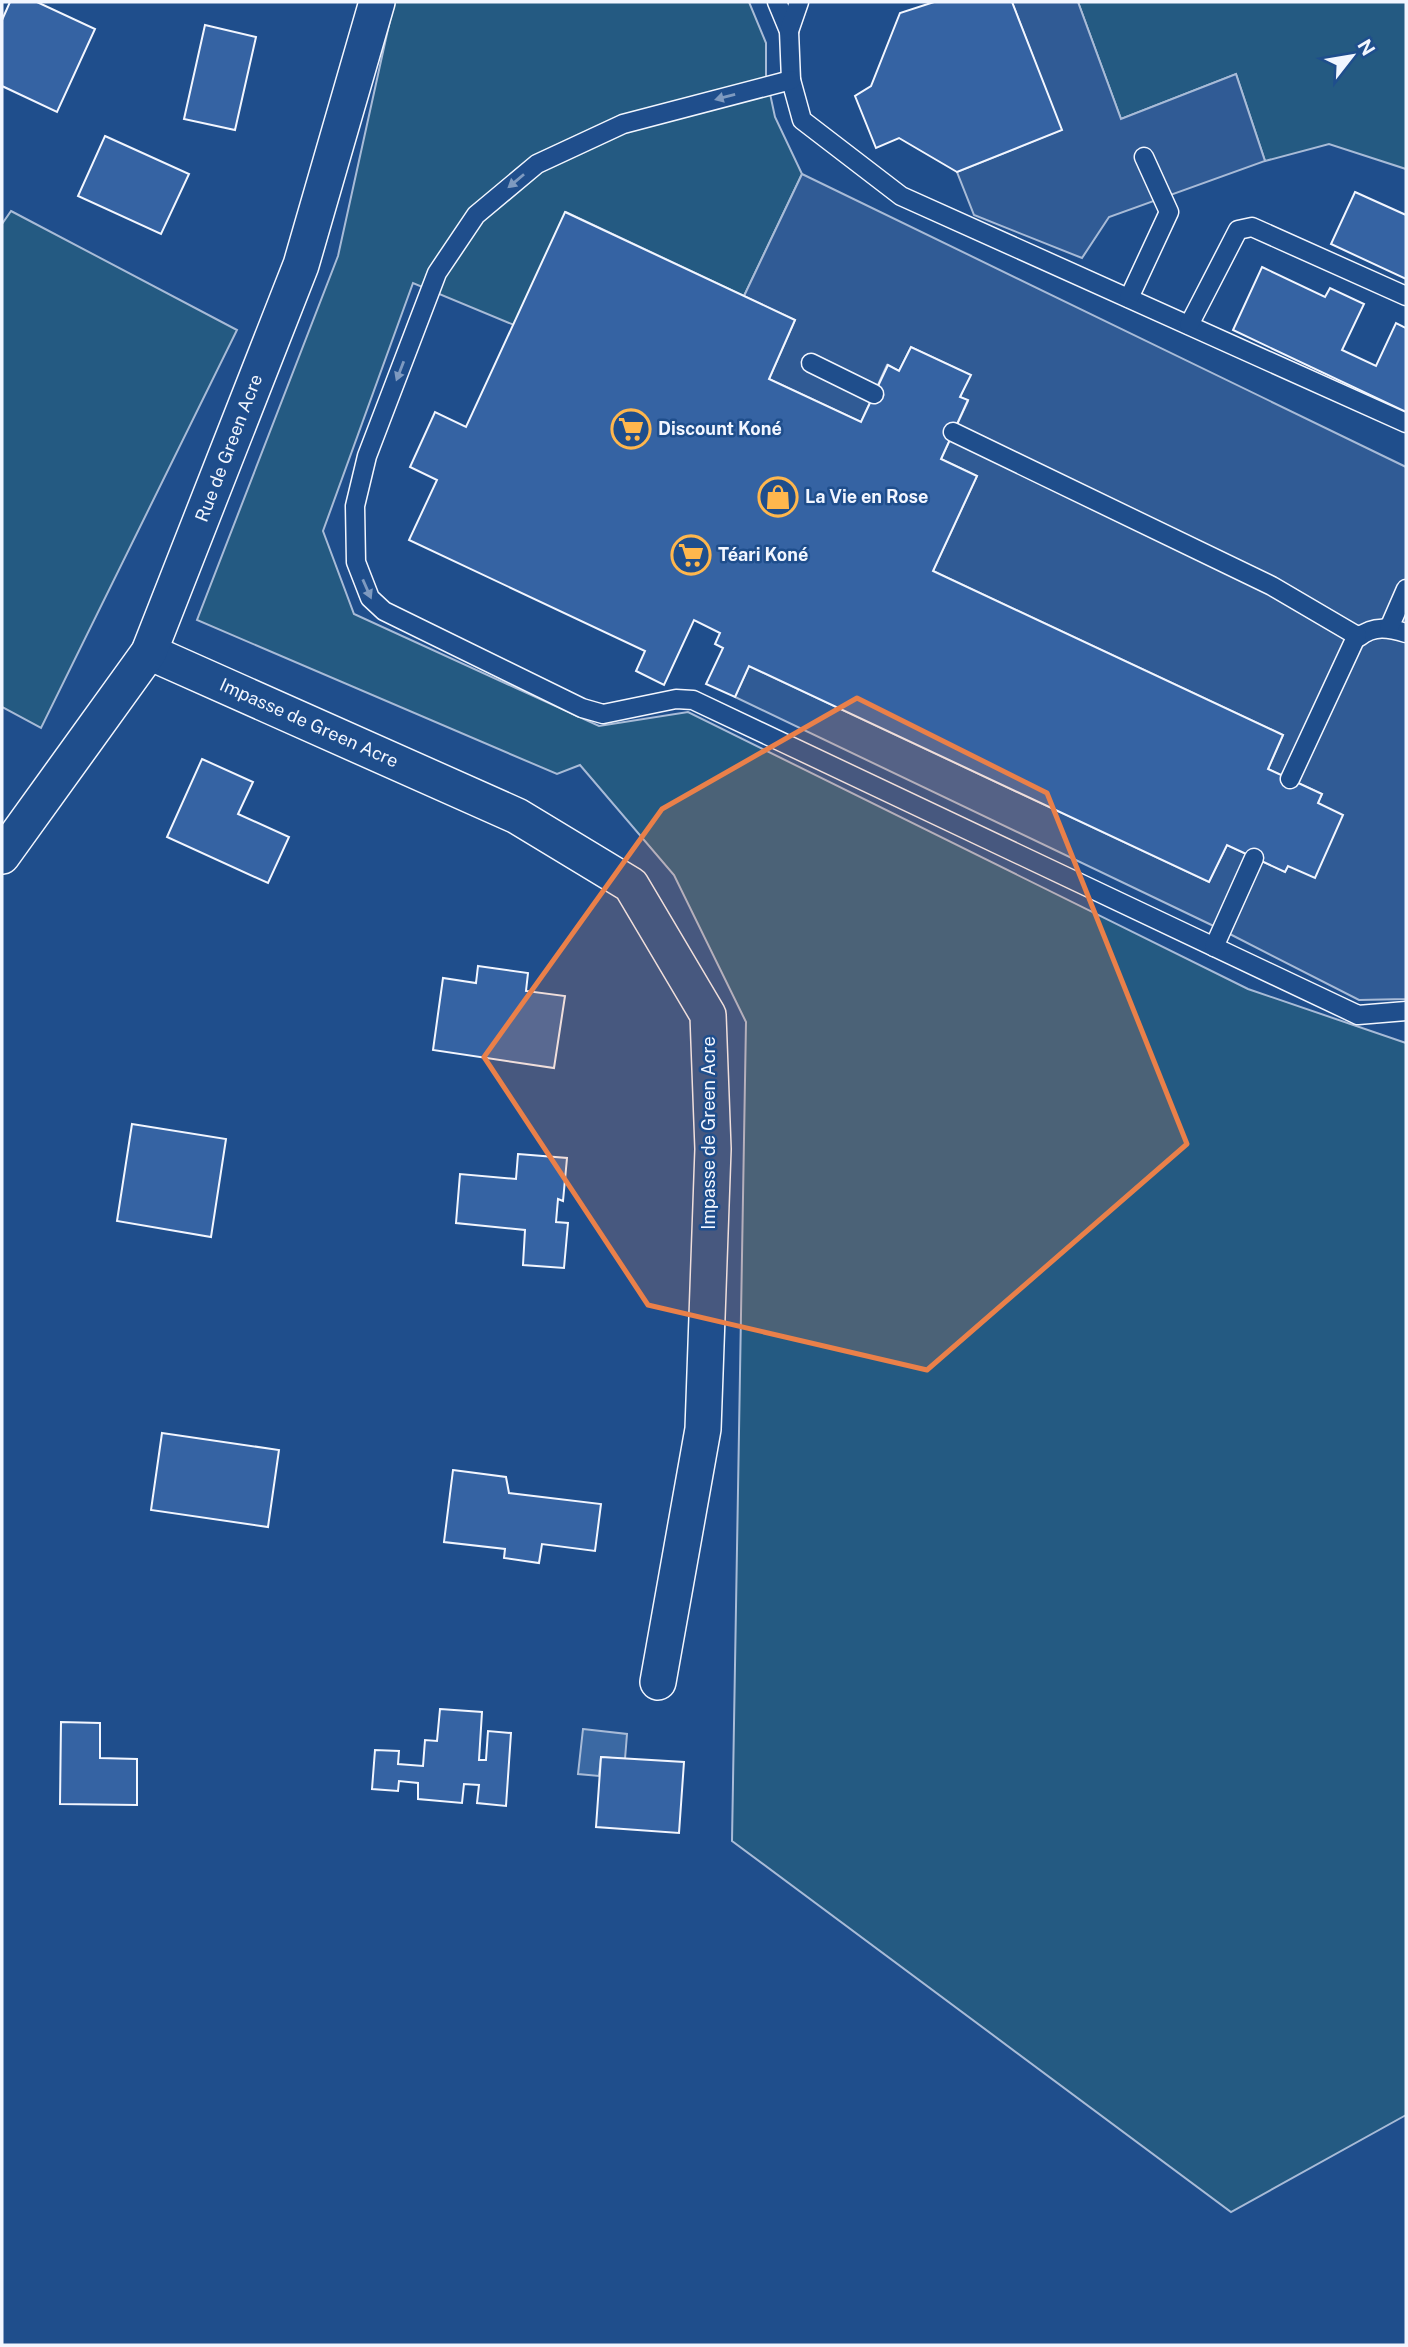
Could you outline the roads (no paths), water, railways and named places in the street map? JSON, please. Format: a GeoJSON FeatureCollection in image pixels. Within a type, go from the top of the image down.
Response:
{"type":"FeatureCollection","features":[{"type":"Feature","properties":{"kind":"street","name":"Rue de Green Acre"},"geometry":{"type":"LineString","coordinates":[[2,856],[149,652],[301,265],[377,2]]}},
{"type":"Feature","properties":{"kind":"street","name":"Impasse de Green Acre"},"geometry":{"type":"LineString","coordinates":[[149,652],[517,816],[631,886],[708,1014],[713,1149],[704,1429],[658,1682]]}},
{"type":"Feature","properties":{"kind":"lane"},"geometry":{"type":"LineString","coordinates":[[777,2],[789,31],[791,80],[802,121],[901,196],[1406,423]]}},
{"type":"Feature","properties":{"kind":"lane"},"geometry":{"type":"LineString","coordinates":[[789,31],[799,2]]}},
{"type":"Feature","properties":{"kind":"lane"},"geometry":{"type":"LineString","coordinates":[[791,80],[623,124],[537,164],[476,215],[437,273],[368,456],[355,506],[356,562],[370,598],[384,611],[582,708],[603,714],[676,699],[693,700],[1358,1015],[1406,1011]]}},
{"type":"Feature","properties":{"kind":"lane"},"geometry":{"type":"LineString","coordinates":[[1129,299],[1169,212],[1168,204],[1144,157]]}},
{"type":"Feature","properties":{"kind":"lane"},"geometry":{"type":"LineString","coordinates":[[1189,325],[1229,244],[1238,230],[1252,227],[1406,296]]}},
{"type":"Feature","properties":{"kind":"lane"},"geometry":{"type":"LineString","coordinates":[[811,363],[874,394]]}},
{"type":"Feature","properties":{"kind":"lane"},"geometry":{"type":"LineString","coordinates":[[953,432],[1272,586],[1359,637],[1369,629],[1398,631],[1406,589]]}},
{"type":"Feature","properties":{"kind":"lane"},"geometry":{"type":"LineString","coordinates":[[1290,779],[1357,635]]}},
{"type":"Feature","properties":{"kind":"lane"},"geometry":{"type":"LineString","coordinates":[[1214,947],[1254,858]]}},
{"type":"Feature","properties":{"kind":"place","name":"Discount Koné"},"geometry":{"type":"Point","coordinates":[631,429]}},
{"type":"Feature","properties":{"kind":"place","name":"La Vie en Rose"},"geometry":{"type":"Point","coordinates":[778,497]}},
{"type":"Feature","properties":{"kind":"place","name":"Téari Koné"},"geometry":{"type":"Point","coordinates":[691,555]}}]}
